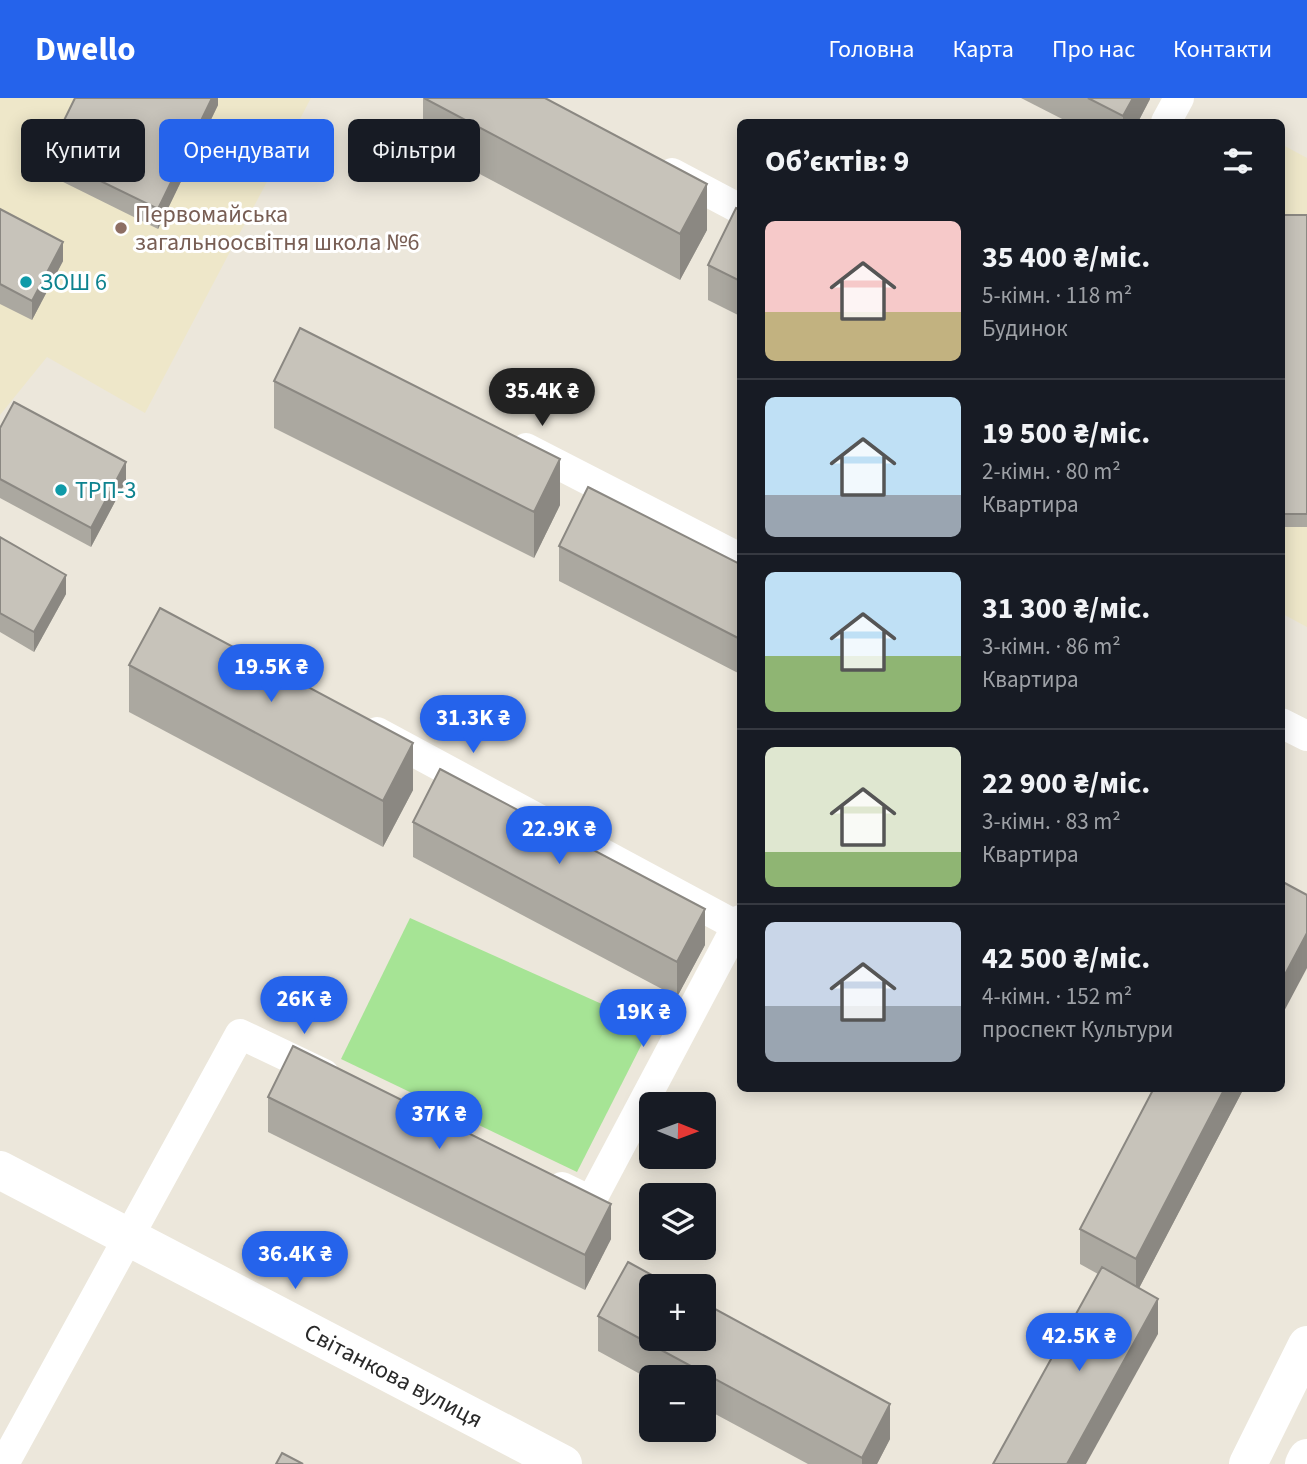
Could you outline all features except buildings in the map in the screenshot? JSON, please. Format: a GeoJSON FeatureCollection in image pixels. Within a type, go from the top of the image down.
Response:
{"type":"FeatureCollection","features":[{"type":"Feature","properties":{"kind":"street"},"geometry":{"type":"LineString","coordinates":[[1168,119],[1180,98]]}},
{"type":"Feature","properties":{"kind":"street"},"geometry":{"type":"LineString","coordinates":[[654,163],[737,207]]}},
{"type":"Feature","properties":{"kind":"street"},"geometry":{"type":"LineString","coordinates":[[506,438],[737,556]]}},
{"type":"Feature","properties":{"kind":"street"},"geometry":{"type":"LineString","coordinates":[[349,717],[737,922]]}},
{"type":"Feature","properties":{"kind":"street"},"geometry":{"type":"LineString","coordinates":[[1285,725],[1307,736]]}},
{"type":"Feature","properties":{"kind":"street"},"geometry":{"type":"LineString","coordinates":[[541,1177],[591,1201],[737,927]]}},
{"type":"Feature","properties":{"kind":"street"},"geometry":{"type":"LineString","coordinates":[[4,1464],[240,1034],[353,1087]]}},
{"type":"Feature","properties":{"kind":"street","name":"Світанкова вулиця"},"geometry":{"type":"LineString","coordinates":[[0,1170],[563,1464]]}},
{"type":"Feature","properties":{"kind":"street"},"geometry":{"type":"LineString","coordinates":[[1248,1464],[1307,1345]]}},
{"type":"Feature","properties":{"kind":"street"},"geometry":{"type":"LineString","coordinates":[[1304,1464],[1307,1458]]}},
{"type":"Feature","properties":{"kind":"shaded area","name":"Первомайська загальноосвітня школа №6"},"geometry":{"type":"Polygon","coordinates":[[[0,98],[311,98],[300,119],[159,119],[159,182],[267,182],[145,413],[47,357],[0,415],[0,98]]]}},
{"type":"Feature","properties":{"kind":"shaded area"},"geometry":{"type":"Polygon","coordinates":[[[1285,146],[1307,158],[1307,627],[1285,615],[1285,146]]]}},
{"type":"Feature","properties":{"kind":"green space"},"geometry":{"type":"Polygon","coordinates":[[[410,918],[651,1026],[577,1172],[341,1059],[410,918]]]}},
{"type":"Feature","properties":{"kind":"place","name":"Первомайська загальноосвітня школа №6"},"geometry":{"type":"Point","coordinates":[121,228]}},
{"type":"Feature","properties":{"kind":"place","name":"ЗОШ 6"},"geometry":{"type":"Point","coordinates":[26,282]}},
{"type":"Feature","properties":{"kind":"place","name":"ТРП-3"},"geometry":{"type":"Point","coordinates":[61,490]}}]}
